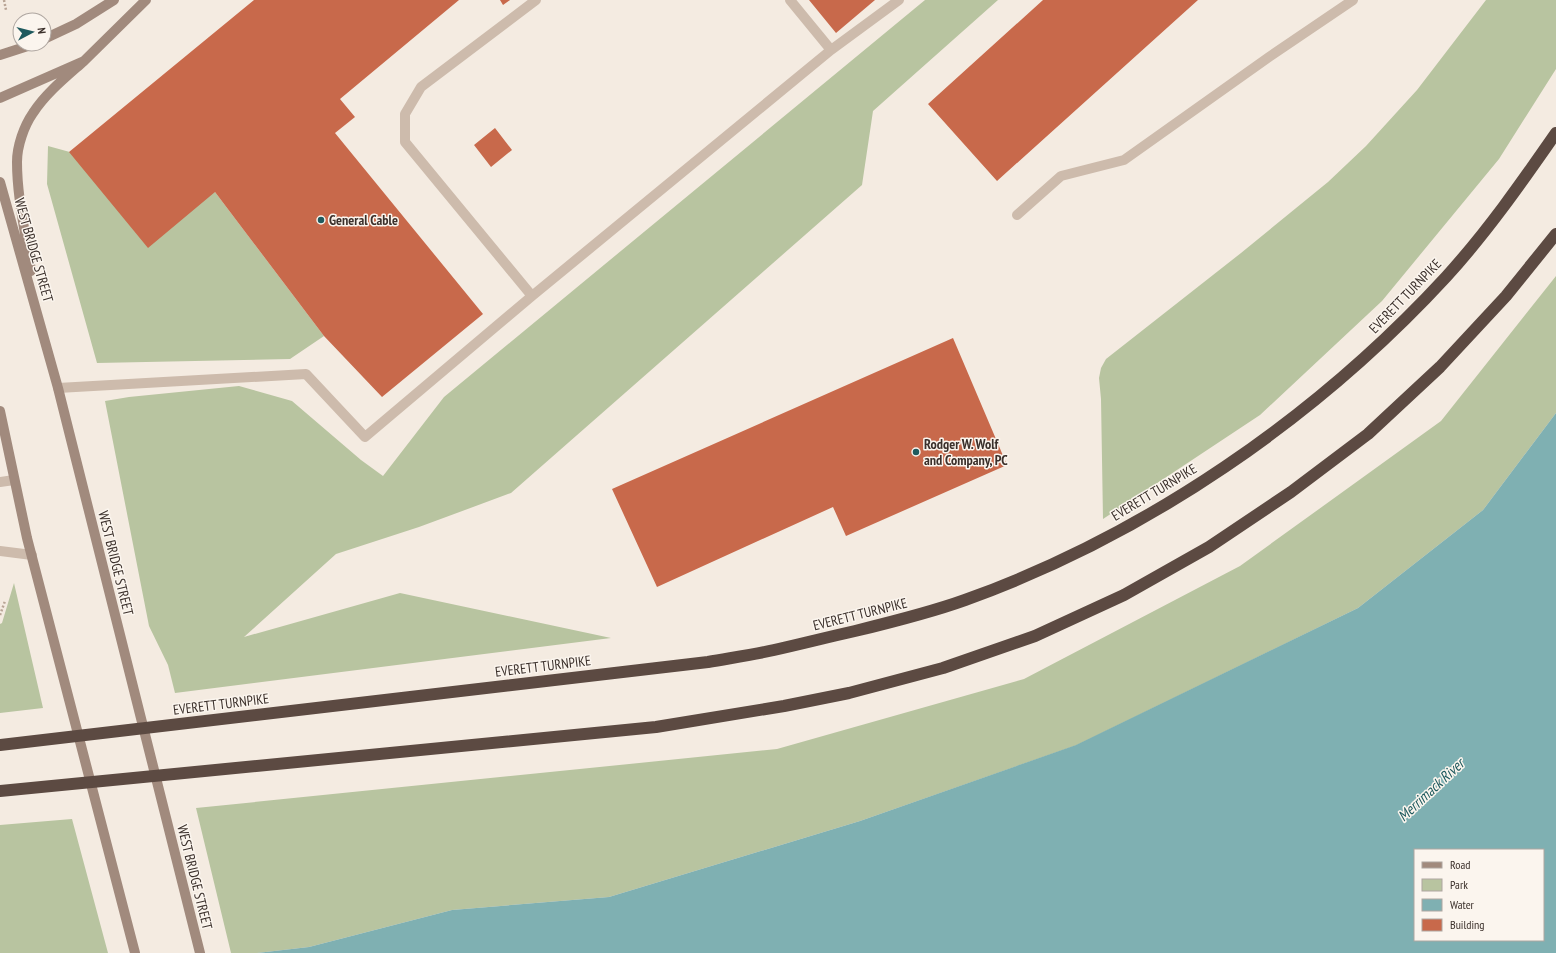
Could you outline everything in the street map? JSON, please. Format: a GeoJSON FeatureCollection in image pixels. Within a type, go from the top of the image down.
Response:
{"type":"FeatureCollection","features":[{"type":"Feature","properties":{"kind":"highway","name":"EVERETT TURNPIKE"},"geometry":{"type":"LineString","coordinates":[[0,745],[708,662],[773,651],[900,620],[963,601],[1024,577],[1083,550],[1141,519],[1197,484],[1275,431],[1304,409],[1349,372],[1402,323],[1448,275],[1490,224],[1556,133]]}},
{"type":"Feature","properties":{"kind":"highway"},"geometry":{"type":"LineString","coordinates":[[0,791],[656,727],[784,706],[849,693],[943,668],[1035,636],[1124,595],[1209,547],[1291,492],[1368,434],[1440,367],[1506,296],[1556,234]]}},
{"type":"Feature","properties":{"kind":"main road"},"geometry":{"type":"LineString","coordinates":[[52,35],[76,24],[114,0]]}},
{"type":"Feature","properties":{"kind":"main road"},"geometry":{"type":"LineString","coordinates":[[37,311],[19,189],[17,161],[25,127],[43,100],[146,0]]}},
{"type":"Feature","properties":{"kind":"main road"},"geometry":{"type":"LineString","coordinates":[[0,55],[12,51]]}},
{"type":"Feature","properties":{"kind":"main road"},"geometry":{"type":"LineString","coordinates":[[0,98],[84,61]]}},
{"type":"Feature","properties":{"kind":"main road","name":"WEST BRIDGE STREET"},"geometry":{"type":"LineString","coordinates":[[0,182],[58,388],[200,953]]}},
{"type":"Feature","properties":{"kind":"main road"},"geometry":{"type":"LineString","coordinates":[[0,411],[14,480],[32,555],[135,953]]}},
{"type":"Feature","properties":{"kind":"lane"},"geometry":{"type":"LineString","coordinates":[[532,296],[405,142],[405,114],[421,87],[536,0]]}},
{"type":"Feature","properties":{"kind":"lane"},"geometry":{"type":"LineString","coordinates":[[790,0],[831,50]]}},
{"type":"Feature","properties":{"kind":"lane"},"geometry":{"type":"LineString","coordinates":[[58,388],[306,374],[365,437],[532,296],[831,50],[899,0]]}},
{"type":"Feature","properties":{"kind":"lane"},"geometry":{"type":"LineString","coordinates":[[1018,215],[1061,176],[1124,160],[1269,57],[1353,0]]}},
{"type":"Feature","properties":{"kind":"lane"},"geometry":{"type":"LineString","coordinates":[[0,482],[14,480]]}},
{"type":"Feature","properties":{"kind":"lane"},"geometry":{"type":"LineString","coordinates":[[0,551],[32,555]]}},
{"type":"Feature","properties":{"kind":"path"},"geometry":{"type":"LineString","coordinates":[[4,0],[6,10]]}},
{"type":"Feature","properties":{"kind":"path"},"geometry":{"type":"LineString","coordinates":[[0,615],[5,601]]}},
{"type":"Feature","properties":{"kind":"green space"},"geometry":{"type":"Polygon","coordinates":[[[925,0],[998,0],[873,111],[862,185],[511,493],[419,527],[336,554],[244,637],[400,593],[611,638],[175,693],[168,665],[149,626],[105,401],[129,397],[239,386],[292,401],[361,460],[383,476],[444,397],[925,0]]]}},
{"type":"Feature","properties":{"kind":"green space"},"geometry":{"type":"Polygon","coordinates":[[[1486,0],[1556,0],[1556,69],[1499,159],[1382,301],[1260,415],[1103,519],[1101,399],[1099,378],[1101,368],[1106,359],[1241,253],[1328,182],[1366,146],[1417,90],[1486,0]]]}},
{"type":"Feature","properties":{"kind":"green space"},"geometry":{"type":"Polygon","coordinates":[[[48,146],[215,192],[324,336],[290,359],[97,363],[47,184],[48,146]]]}},
{"type":"Feature","properties":{"kind":"green space"},"geometry":{"type":"Polygon","coordinates":[[[1556,276],[1556,413],[1483,510],[1358,608],[1077,745],[860,821],[609,897],[452,910],[309,947],[257,953],[231,953],[196,808],[777,749],[1024,679],[1240,566],[1441,421],[1556,276]]]}},
{"type":"Feature","properties":{"kind":"green space"},"geometry":{"type":"Polygon","coordinates":[[[14,583],[43,708],[0,713],[0,624],[2,623],[14,583]]]}},
{"type":"Feature","properties":{"kind":"green space"},"geometry":{"type":"Polygon","coordinates":[[[72,819],[108,953],[0,953],[0,825],[72,819]]]}},
{"type":"Feature","properties":{"kind":"water","name":"Merrimack River"},"geometry":{"type":"Polygon","coordinates":[[[1556,413],[1556,953],[257,953],[309,947],[452,910],[609,897],[860,821],[1076,745],[1358,608],[1483,510],[1556,413]]]}},
{"type":"Feature","properties":{"kind":"building","name":"General Cable"},"geometry":{"type":"Polygon","coordinates":[[[254,0],[459,0],[340,99],[355,117],[335,133],[483,314],[382,397],[324,336],[215,192],[148,248],[69,152],[254,0]]]}},
{"type":"Feature","properties":{"kind":"building"},"geometry":{"type":"Polygon","coordinates":[[[500,0],[510,0],[503,5],[500,0]]]}},
{"type":"Feature","properties":{"kind":"building"},"geometry":{"type":"Polygon","coordinates":[[[809,0],[875,0],[836,33],[809,0]]]}},
{"type":"Feature","properties":{"kind":"building"},"geometry":{"type":"Polygon","coordinates":[[[1043,0],[1198,0],[997,181],[928,104],[1043,0]]]}},
{"type":"Feature","properties":{"kind":"building"},"geometry":{"type":"Polygon","coordinates":[[[495,128],[512,150],[491,167],[474,145],[495,128]]]}},
{"type":"Feature","properties":{"kind":"building"},"geometry":{"type":"Polygon","coordinates":[[[953,338],[1007,465],[846,536],[833,507],[657,587],[612,489],[953,338]]]}},
{"type":"Feature","properties":{"kind":"place","name":"General Cable"},"geometry":{"type":"Point","coordinates":[321,220]}},
{"type":"Feature","properties":{"kind":"place","name":"Rodger W. Wolf and Company, PC"},"geometry":{"type":"Point","coordinates":[916,452]}}]}
